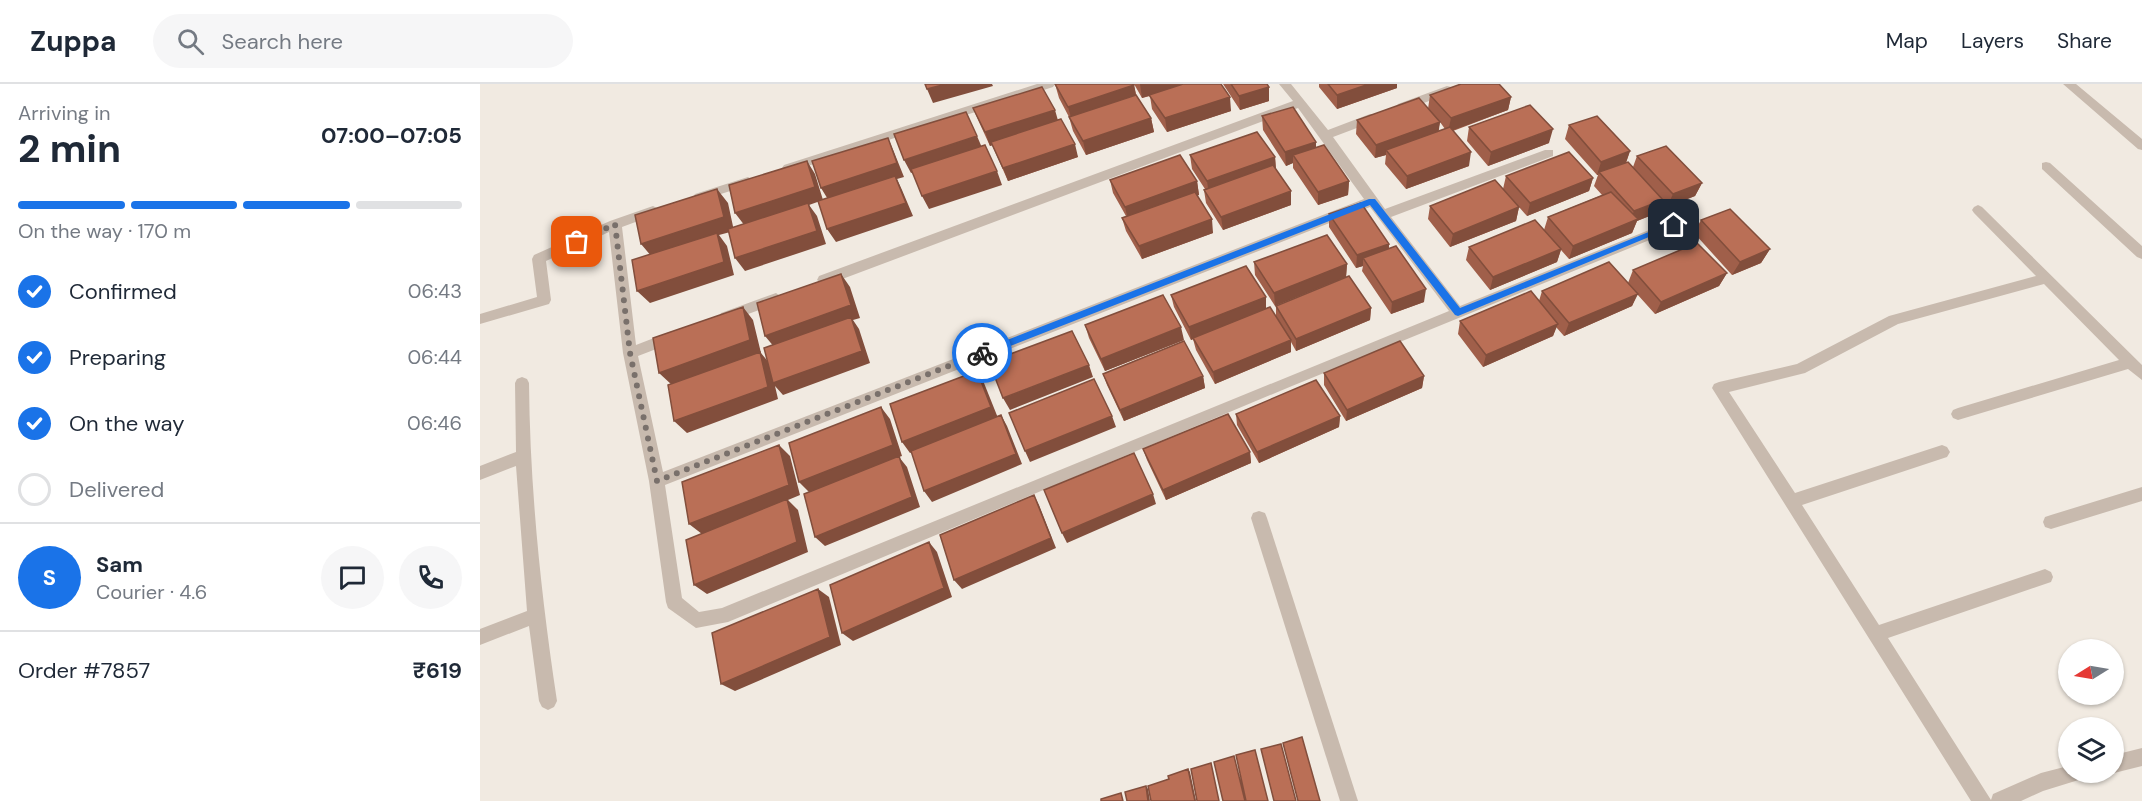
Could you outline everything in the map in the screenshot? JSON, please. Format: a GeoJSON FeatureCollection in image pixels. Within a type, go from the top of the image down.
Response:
{"type":"FeatureCollection","features":[{"type":"Feature","properties":{"kind":"street"},"geometry":{"type":"LineString","coordinates":[[480,319],[544,300],[540,259],[615,224],[1049,84]]}},
{"type":"Feature","properties":{"kind":"street"},"geometry":{"type":"LineString","coordinates":[[1285,84],[1326,135],[1372,201],[1458,313]]}},
{"type":"Feature","properties":{"kind":"street"},"geometry":{"type":"LineString","coordinates":[[2069,84],[2142,146]]}},
{"type":"Feature","properties":{"kind":"street"},"geometry":{"type":"LineString","coordinates":[[1326,135],[1454,88]]}},
{"type":"Feature","properties":{"kind":"street"},"geometry":{"type":"LineString","coordinates":[[809,286],[1299,103]]}},
{"type":"Feature","properties":{"kind":"street"},"geometry":{"type":"LineString","coordinates":[[1383,215],[1549,153]]}},
{"type":"Feature","properties":{"kind":"street"},"geometry":{"type":"LineString","coordinates":[[2046,166],[2139,248]]}},
{"type":"Feature","properties":{"kind":"street"},"geometry":{"type":"LineString","coordinates":[[657,481],[1372,201]]}},
{"type":"Feature","properties":{"kind":"street"},"geometry":{"type":"LineString","coordinates":[[1978,210],[2142,374]]}},
{"type":"Feature","properties":{"kind":"street"},"geometry":{"type":"LineString","coordinates":[[615,224],[630,353],[657,481],[674,602],[696,620],[722,616],[1674,225]]}},
{"type":"Feature","properties":{"kind":"street"},"geometry":{"type":"LineString","coordinates":[[1982,801],[1721,391],[1721,386],[1800,369],[1894,320],[2048,278]]}},
{"type":"Feature","properties":{"kind":"street"},"geometry":{"type":"LineString","coordinates":[[708,324],[786,294]]}},
{"type":"Feature","properties":{"kind":"street"},"geometry":{"type":"LineString","coordinates":[[630,353],[686,332]]}},
{"type":"Feature","properties":{"kind":"street"},"geometry":{"type":"LineString","coordinates":[[1958,414],[2130,363]]}},
{"type":"Feature","properties":{"kind":"street"},"geometry":{"type":"LineString","coordinates":[[522,383],[521,457],[535,616],[548,701]]}},
{"type":"Feature","properties":{"kind":"street"},"geometry":{"type":"LineString","coordinates":[[1793,501],[1942,452]]}},
{"type":"Feature","properties":{"kind":"street"},"geometry":{"type":"LineString","coordinates":[[480,473],[521,457]]}},
{"type":"Feature","properties":{"kind":"street"},"geometry":{"type":"LineString","coordinates":[[2051,522],[2142,494]]}},
{"type":"Feature","properties":{"kind":"street"},"geometry":{"type":"LineString","coordinates":[[1259,518],[1349,801]]}},
{"type":"Feature","properties":{"kind":"street"},"geometry":{"type":"LineString","coordinates":[[1877,634],[2044,577]]}},
{"type":"Feature","properties":{"kind":"street"},"geometry":{"type":"LineString","coordinates":[[480,637],[535,616]]}},
{"type":"Feature","properties":{"kind":"street"},"geometry":{"type":"LineString","coordinates":[[2124,762],[2142,757]]}},
{"type":"Feature","properties":{"kind":"street"},"geometry":{"type":"LineString","coordinates":[[2000,801],[2041,782],[2058,778]]}},
{"type":"Feature","properties":{"kind":"building"},"geometry":{"type":"Polygon","coordinates":[[[925,84],[946,84],[927,89],[925,84]]]}},
{"type":"Feature","properties":{"kind":"building"},"geometry":{"type":"Polygon","coordinates":[[[1055,84],[1134,84],[1134,85],[1068,107],[1055,84]]]}},
{"type":"Feature","properties":{"kind":"building"},"geometry":{"type":"Polygon","coordinates":[[[1183,84],[1221,84],[1230,97],[1165,118],[1149,95],[1183,84]]]}},
{"type":"Feature","properties":{"kind":"building"},"geometry":{"type":"Polygon","coordinates":[[[1231,84],[1267,84],[1269,87],[1239,96],[1231,84]]]}},
{"type":"Feature","properties":{"kind":"building"},"geometry":{"type":"Polygon","coordinates":[[[1328,84],[1369,84],[1337,95],[1328,84]]]}},
{"type":"Feature","properties":{"kind":"building"},"geometry":{"type":"Polygon","coordinates":[[[1461,84],[1499,84],[1511,97],[1451,118],[1430,95],[1461,84]]]}},
{"type":"Feature","properties":{"kind":"building"},"geometry":{"type":"Polygon","coordinates":[[[1042,87],[1055,110],[985,132],[973,108],[1042,87]]]}},
{"type":"Feature","properties":{"kind":"building"},"geometry":{"type":"Polygon","coordinates":[[[1136,95],[1151,118],[1083,141],[1069,117],[1136,95]]]}},
{"type":"Feature","properties":{"kind":"building"},"geometry":{"type":"Polygon","coordinates":[[[1419,98],[1440,122],[1376,145],[1357,120],[1419,98]]]}},
{"type":"Feature","properties":{"kind":"building"},"geometry":{"type":"Polygon","coordinates":[[[1530,105],[1553,129],[1491,152],[1469,127],[1530,105]]]}},
{"type":"Feature","properties":{"kind":"building"},"geometry":{"type":"Polygon","coordinates":[[[1293,107],[1316,142],[1285,152],[1262,116],[1293,107]]]}},
{"type":"Feature","properties":{"kind":"building"},"geometry":{"type":"Polygon","coordinates":[[[966,112],[977,136],[904,160],[894,134],[966,112]]]}},
{"type":"Feature","properties":{"kind":"building"},"geometry":{"type":"Polygon","coordinates":[[[1597,116],[1630,151],[1601,162],[1569,125],[1597,116]]]}},
{"type":"Feature","properties":{"kind":"building"},"geometry":{"type":"Polygon","coordinates":[[[1061,119],[1075,144],[1003,168],[991,142],[1061,119]]]}},
{"type":"Feature","properties":{"kind":"building"},"geometry":{"type":"Polygon","coordinates":[[[1450,127],[1471,152],[1407,176],[1386,150],[1450,127]]]}},
{"type":"Feature","properties":{"kind":"building"},"geometry":{"type":"Polygon","coordinates":[[[1257,132],[1275,157],[1207,181],[1190,155],[1257,132]]]}},
{"type":"Feature","properties":{"kind":"building"},"geometry":{"type":"Polygon","coordinates":[[[888,138],[897,163],[821,188],[812,161],[888,138]]]}},
{"type":"Feature","properties":{"kind":"building"},"geometry":{"type":"Polygon","coordinates":[[[985,145],[997,171],[922,196],[911,169],[985,145]]]}},
{"type":"Feature","properties":{"kind":"building"},"geometry":{"type":"Polygon","coordinates":[[[1324,145],[1349,181],[1318,192],[1293,155],[1324,145]]]}},
{"type":"Feature","properties":{"kind":"building"},"geometry":{"type":"Polygon","coordinates":[[[1666,146],[1702,183],[1673,194],[1637,156],[1666,146]]]}},
{"type":"Feature","properties":{"kind":"building"},"geometry":{"type":"Polygon","coordinates":[[[1569,152],[1593,178],[1530,203],[1506,176],[1569,152]]]}},
{"type":"Feature","properties":{"kind":"building"},"geometry":{"type":"Polygon","coordinates":[[[1180,155],[1197,181],[1125,207],[1110,180],[1180,155]]]}},
{"type":"Feature","properties":{"kind":"building"},"geometry":{"type":"Polygon","coordinates":[[[807,161],[815,187],[735,213],[729,185],[807,161]]]}},
{"type":"Feature","properties":{"kind":"building"},"geometry":{"type":"Polygon","coordinates":[[[1628,162],[1663,200],[1634,211],[1599,172],[1628,162]]]}},
{"type":"Feature","properties":{"kind":"building"},"geometry":{"type":"Polygon","coordinates":[[[1273,165],[1291,191],[1221,217],[1204,190],[1273,165]]]}},
{"type":"Feature","properties":{"kind":"building"},"geometry":{"type":"Polygon","coordinates":[[[895,176],[906,203],[827,229],[818,201],[895,176]]]}},
{"type":"Feature","properties":{"kind":"building"},"geometry":{"type":"Polygon","coordinates":[[[1495,180],[1519,207],[1453,234],[1430,206],[1495,180]]]}},
{"type":"Feature","properties":{"kind":"building"},"geometry":{"type":"Polygon","coordinates":[[[717,189],[724,217],[641,244],[635,215],[717,189]]]}},
{"type":"Feature","properties":{"kind":"building"},"geometry":{"type":"Polygon","coordinates":[[[1195,192],[1212,219],[1139,246],[1122,218],[1195,192]]]}},
{"type":"Feature","properties":{"kind":"building"},"geometry":{"type":"Polygon","coordinates":[[[1611,192],[1638,219],[1573,246],[1548,217],[1611,192]]]}},
{"type":"Feature","properties":{"kind":"building"},"geometry":{"type":"Polygon","coordinates":[[[808,203],[817,231],[735,258],[728,229],[808,203]]]}},
{"type":"Feature","properties":{"kind":"building"},"geometry":{"type":"Polygon","coordinates":[[[1361,203],[1389,244],[1357,255],[1329,214],[1361,203]]]}},
{"type":"Feature","properties":{"kind":"building"},"geometry":{"type":"Polygon","coordinates":[[[1730,209],[1770,249],[1740,262],[1701,220],[1730,209]]]}},
{"type":"Feature","properties":{"kind":"building"},"geometry":{"type":"Polygon","coordinates":[[[1535,220],[1561,249],[1493,277],[1469,247],[1535,220]]]}},
{"type":"Feature","properties":{"kind":"building"},"geometry":{"type":"Polygon","coordinates":[[[717,233],[724,262],[637,291],[632,260],[717,233]]]}},
{"type":"Feature","properties":{"kind":"building"},"geometry":{"type":"Polygon","coordinates":[[[1327,235],[1347,264],[1274,293],[1254,262],[1327,235]]]}},
{"type":"Feature","properties":{"kind":"building"},"geometry":{"type":"Polygon","coordinates":[[[1697,243],[1727,273],[1661,302],[1633,270],[1697,243]]]}},
{"type":"Feature","properties":{"kind":"building"},"geometry":{"type":"Polygon","coordinates":[[[1396,246],[1426,289],[1392,302],[1363,258],[1396,246]]]}},
{"type":"Feature","properties":{"kind":"building"},"geometry":{"type":"Polygon","coordinates":[[[1609,262],[1638,294],[1569,323],[1542,291],[1609,262]]]}},
{"type":"Feature","properties":{"kind":"building"},"geometry":{"type":"Polygon","coordinates":[[[1246,266],[1266,297],[1189,327],[1171,295],[1246,266]]]}},
{"type":"Feature","properties":{"kind":"building"},"geometry":{"type":"Polygon","coordinates":[[[841,274],[851,305],[765,336],[757,303],[841,274]]]}},
{"type":"Feature","properties":{"kind":"building"},"geometry":{"type":"Polygon","coordinates":[[[1349,276],[1371,308],[1296,339],[1276,306],[1349,276]]]}},
{"type":"Feature","properties":{"kind":"building"},"geometry":{"type":"Polygon","coordinates":[[[1531,291],[1558,324],[1486,355],[1460,321],[1531,291]]]}},
{"type":"Feature","properties":{"kind":"building"},"geometry":{"type":"Polygon","coordinates":[[[1163,295],[1181,327],[1101,359],[1085,325],[1163,295]]]}},
{"type":"Feature","properties":{"kind":"building"},"geometry":{"type":"Polygon","coordinates":[[[743,307],[750,340],[659,373],[653,338],[743,307]]]}},
{"type":"Feature","properties":{"kind":"building"},"geometry":{"type":"Polygon","coordinates":[[[1270,307],[1291,340],[1213,372],[1193,338],[1270,307]]]}},
{"type":"Feature","properties":{"kind":"building"},"geometry":{"type":"Polygon","coordinates":[[[851,317],[862,351],[773,383],[764,348],[851,317]]]}},
{"type":"Feature","properties":{"kind":"building"},"geometry":{"type":"Polygon","coordinates":[[[1072,331],[1089,365],[1003,398],[989,362],[1072,331]]]}},
{"type":"Feature","properties":{"kind":"building"},"geometry":{"type":"Polygon","coordinates":[[[1184,341],[1203,376],[1120,410],[1103,374],[1184,341]]]}},
{"type":"Feature","properties":{"kind":"building"},"geometry":{"type":"Polygon","coordinates":[[[1400,341],[1424,376],[1347,410],[1324,373],[1400,341]]]}},
{"type":"Feature","properties":{"kind":"building"},"geometry":{"type":"Polygon","coordinates":[[[760,352],[768,387],[674,421],[668,385],[760,352]]]}},
{"type":"Feature","properties":{"kind":"building"},"geometry":{"type":"Polygon","coordinates":[[[977,371],[991,407],[902,442],[890,404],[977,371]]]}},
{"type":"Feature","properties":{"kind":"building"},"geometry":{"type":"Polygon","coordinates":[[[1094,379],[1112,416],[1025,451],[1009,413],[1094,379]]]}},
{"type":"Feature","properties":{"kind":"building"},"geometry":{"type":"Polygon","coordinates":[[[1316,380],[1340,416],[1257,452],[1236,414],[1316,380]]]}},
{"type":"Feature","properties":{"kind":"building"},"geometry":{"type":"Polygon","coordinates":[[[881,407],[893,445],[799,482],[789,443],[881,407]]]}},
{"type":"Feature","properties":{"kind":"building"},"geometry":{"type":"Polygon","coordinates":[[[1228,414],[1250,452],[1163,490],[1143,449],[1228,414]]]}},
{"type":"Feature","properties":{"kind":"building"},"geometry":{"type":"Polygon","coordinates":[[[1001,415],[1016,454],[924,491],[911,451],[1001,415]]]}},
{"type":"Feature","properties":{"kind":"building"},"geometry":{"type":"Polygon","coordinates":[[[779,445],[789,485],[689,524],[682,482],[779,445]]]}},
{"type":"Feature","properties":{"kind":"building"},"geometry":{"type":"Polygon","coordinates":[[[1134,453],[1153,494],[1062,533],[1044,490],[1134,453]]]}},
{"type":"Feature","properties":{"kind":"building"},"geometry":{"type":"Polygon","coordinates":[[[899,456],[912,497],[815,537],[804,494],[899,456]]]}},
{"type":"Feature","properties":{"kind":"building"},"geometry":{"type":"Polygon","coordinates":[[[1034,495],[1051,538],[954,580],[940,535],[1034,495]]]}},
{"type":"Feature","properties":{"kind":"building"},"geometry":{"type":"Polygon","coordinates":[[[787,499],[797,542],[694,585],[686,540],[787,499]]]}},
{"type":"Feature","properties":{"kind":"building"},"geometry":{"type":"Polygon","coordinates":[[[929,542],[944,588],[842,633],[830,585],[929,542]]]}},
{"type":"Feature","properties":{"kind":"building"},"geometry":{"type":"Polygon","coordinates":[[[818,589],[830,637],[721,684],[712,633],[818,589]]]}},
{"type":"Feature","properties":{"kind":"building"},"geometry":{"type":"Polygon","coordinates":[[[1302,737],[1320,801],[1298,801],[1283,743],[1302,737]]]}},
{"type":"Feature","properties":{"kind":"building"},"geometry":{"type":"Polygon","coordinates":[[[1281,744],[1296,801],[1274,801],[1261,749],[1281,744]]]}},
{"type":"Feature","properties":{"kind":"building"},"geometry":{"type":"Polygon","coordinates":[[[1255,750],[1268,801],[1246,801],[1236,755],[1255,750]]]}},
{"type":"Feature","properties":{"kind":"building"},"geometry":{"type":"Polygon","coordinates":[[[1234,756],[1245,801],[1223,801],[1214,762],[1234,756]]]}},
{"type":"Feature","properties":{"kind":"building"},"geometry":{"type":"Polygon","coordinates":[[[1211,763],[1219,801],[1197,801],[1191,769],[1211,763]]]}},
{"type":"Feature","properties":{"kind":"building"},"geometry":{"type":"Polygon","coordinates":[[[1188,769],[1195,801],[1151,801],[1148,786],[1188,769]]]}},
{"type":"Feature","properties":{"kind":"building"},"geometry":{"type":"Polygon","coordinates":[[[1146,786],[1148,801],[1127,801],[1125,792],[1146,786]]]}},
{"type":"Feature","properties":{"kind":"building"},"geometry":{"type":"Polygon","coordinates":[[[1121,793],[1123,801],[1101,801],[1101,799],[1121,793]]]}},
{"type":"Feature","properties":{"kind":"way so far"},"geometry":{"type":"LineString","coordinates":[[577,242],[615,224],[630,353],[657,481],[982,353]]}},
{"type":"Feature","properties":{"kind":"route"},"geometry":{"type":"LineString","coordinates":[[982,353],[1372,201],[1458,313],[1674,225]]}}]}
